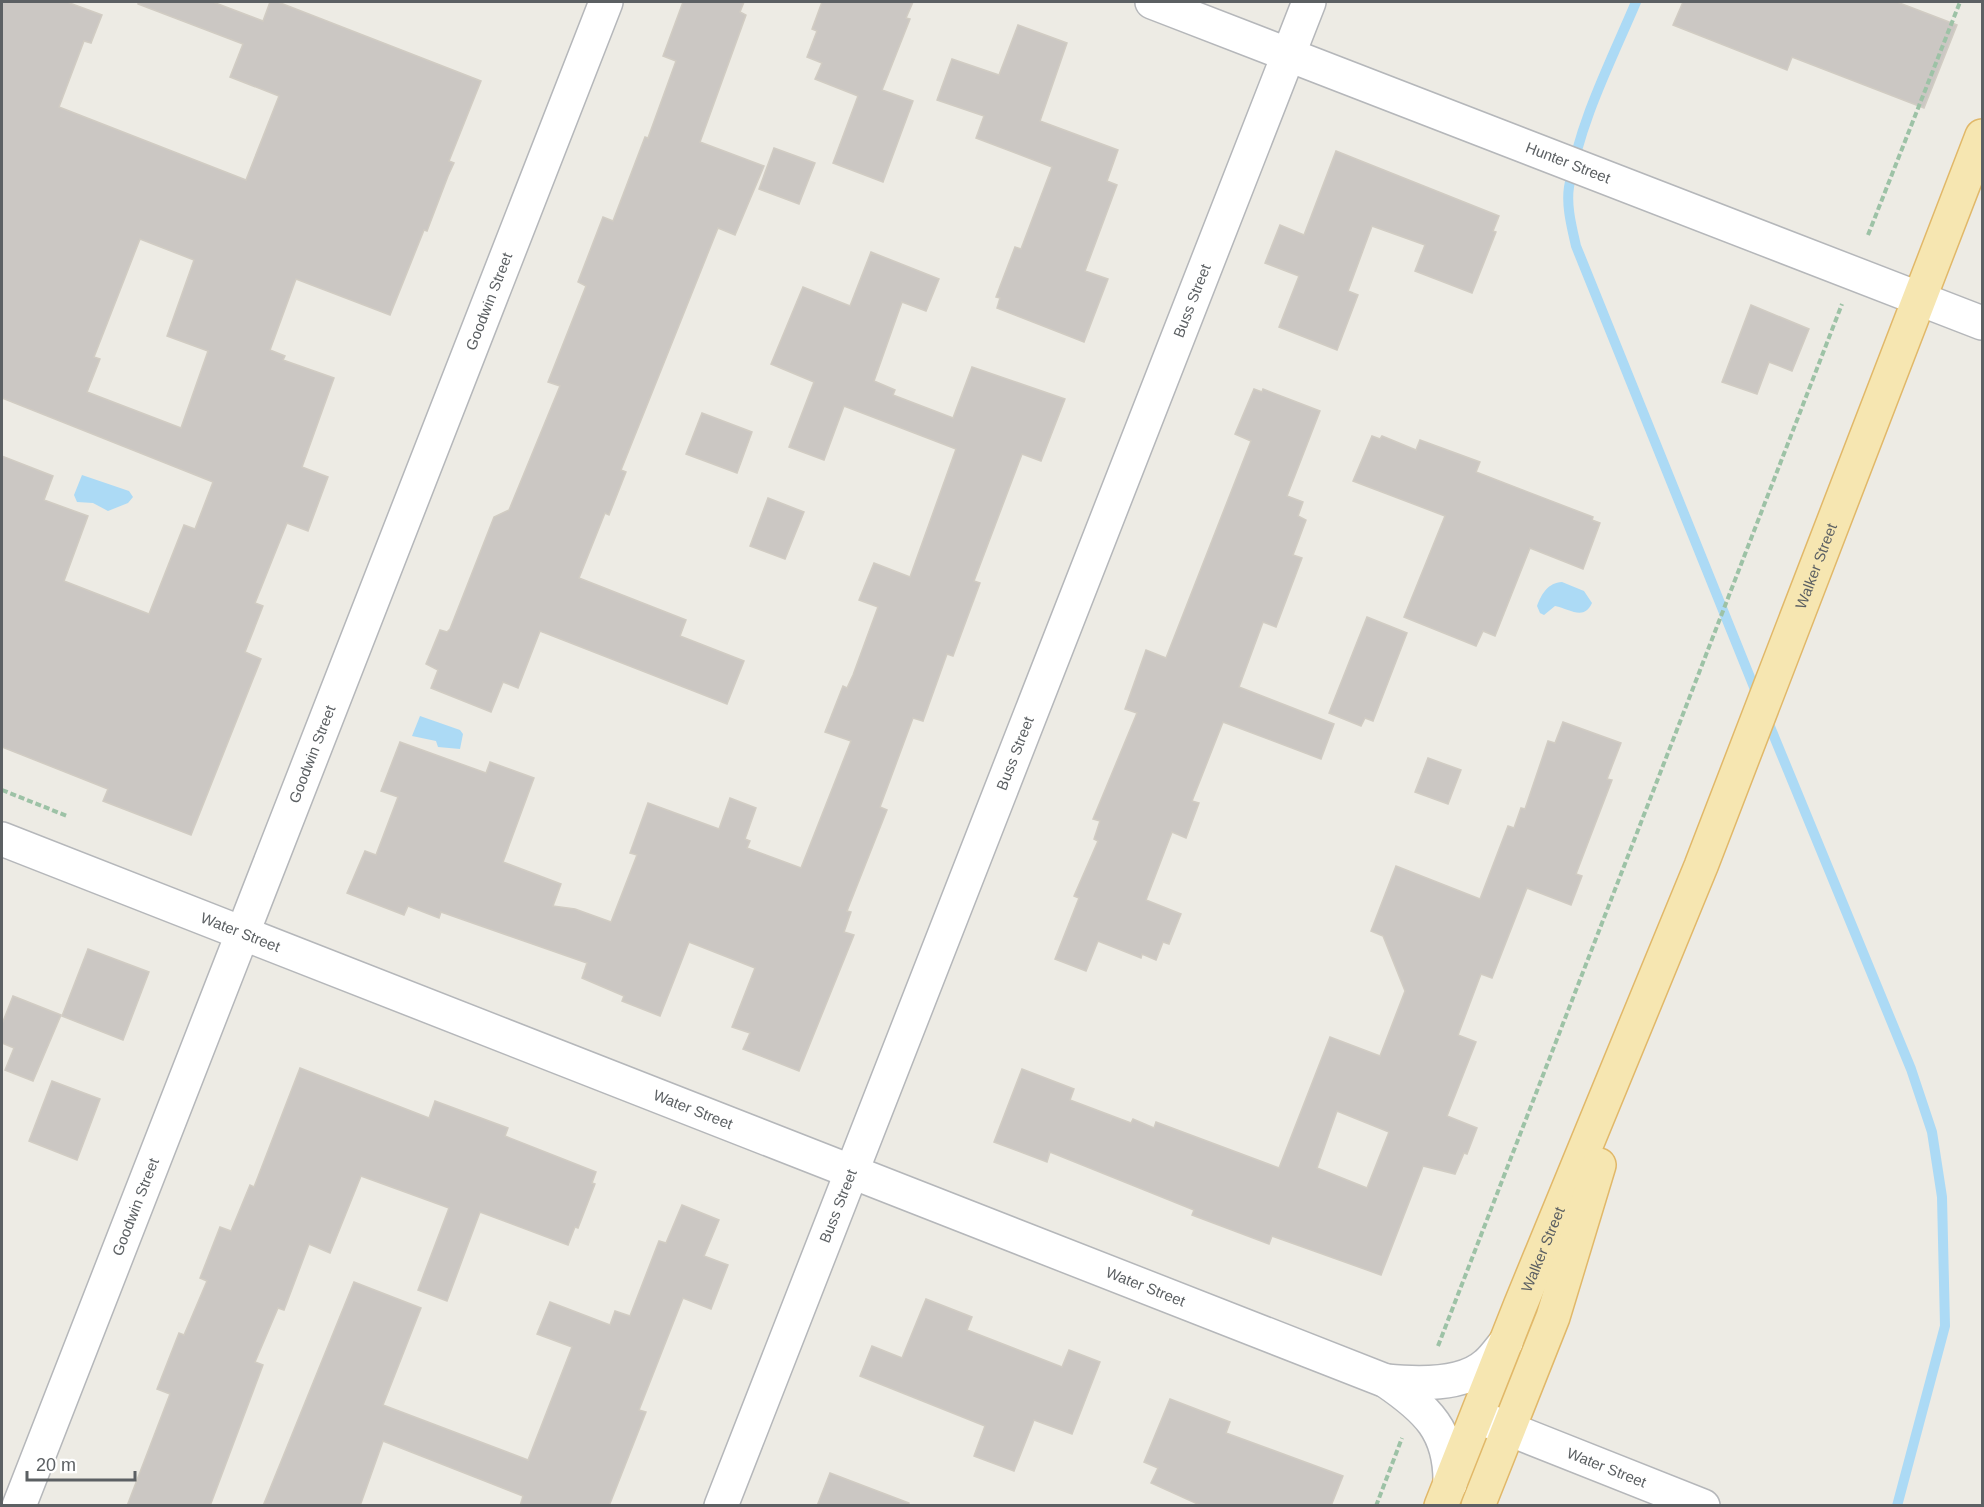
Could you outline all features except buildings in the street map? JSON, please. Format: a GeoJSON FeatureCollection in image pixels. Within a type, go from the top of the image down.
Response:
{"type":"FeatureCollection","features":[{"type":"Feature","properties":{"kind":"main road","name":"Walker Street"},"geometry":{"type":"LineString","coordinates":[[1446,1495],[1737,776],[1781,656],[1983,136]]}},
{"type":"Feature","properties":{"kind":"main road","name":"Walker Street"},"geometry":{"type":"LineString","coordinates":[[1478,1506],[1553,1317],[1650,995]]}},
{"type":"Feature","properties":{"kind":"street","name":"Goodwin Street"},"geometry":{"type":"LineString","coordinates":[[19,1506],[606,2]]}},
{"type":"Feature","properties":{"kind":"street","name":"Hunter Street"},"geometry":{"type":"LineString","coordinates":[[1152,2],[1548,157],[1603,176],[1983,323]]}},
{"type":"Feature","properties":{"kind":"street","name":"Buss Street"},"geometry":{"type":"LineString","coordinates":[[721,1506],[1309,2]]}},
{"type":"Feature","properties":{"kind":"street","name":"Water Street"},"geometry":{"type":"LineString","coordinates":[[2,839],[1386,1381],[1416,1401],[1445,1440],[1450,1461],[1446,1495]]}},
{"type":"Feature","properties":{"kind":"street","name":"Water Street"},"geometry":{"type":"LineString","coordinates":[[1386,1381],[1422,1384],[1471,1374],[1487,1365],[1506,1342]]}},
{"type":"Feature","properties":{"kind":"street","name":"Water Street"},"geometry":{"type":"LineString","coordinates":[[1477,1416],[1703,1506]]}},
{"type":"Feature","properties":{"kind":"path"},"geometry":{"type":"LineString","coordinates":[[1868,235],[1960,2]]}},
{"type":"Feature","properties":{"kind":"path"},"geometry":{"type":"LineString","coordinates":[[1436,1350],[1662,772],[1743,554],[1843,302]]}},
{"type":"Feature","properties":{"kind":"path"},"geometry":{"type":"LineString","coordinates":[[2,790],[66,816]]}},
{"type":"Feature","properties":{"kind":"path"},"geometry":{"type":"LineString","coordinates":[[1376,1506],[1402,1436]]}},
{"type":"Feature","properties":{"kind":"water"},"geometry":{"type":"Polygon","coordinates":[[[82,475],[129,491],[133,497],[128,503],[108,511],[93,503],[77,502],[74,495],[82,475]]]}},
{"type":"Feature","properties":{"kind":"water"},"geometry":{"type":"Polygon","coordinates":[[[1562,582],[1584,591],[1592,603],[1589,608],[1581,613],[1555,606],[1544,615],[1540,613],[1537,606],[1543,593],[1553,584],[1562,582]]]}},
{"type":"Feature","properties":{"kind":"water"},"geometry":{"type":"Polygon","coordinates":[[[420,716],[460,730],[463,734],[460,749],[438,747],[436,741],[412,736],[420,716]]]}},
{"type":"Feature","properties":{"kind":"waterway"},"geometry":{"type":"LineString","coordinates":[[1636,2],[1580,139],[1569,187],[1570,217],[1576,246],[1758,697]]}},
{"type":"Feature","properties":{"kind":"waterway"},"geometry":{"type":"LineString","coordinates":[[1766,717],[1911,1069],[1932,1132],[1942,1197],[1945,1326],[1897,1506]]}}]}
